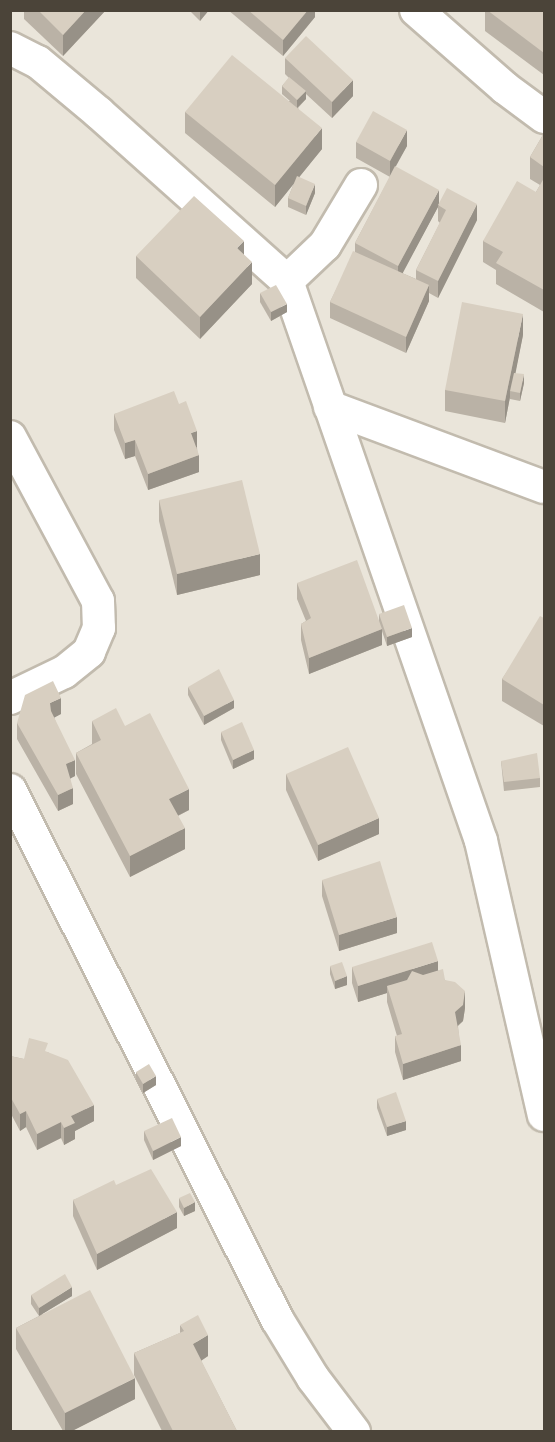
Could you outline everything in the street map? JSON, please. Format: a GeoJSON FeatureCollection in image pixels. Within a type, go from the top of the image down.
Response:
{"type":"FeatureCollection","features":[{"type":"Feature","properties":{"kind":"street"},"geometry":{"type":"LineString","coordinates":[[416,10],[505,88],[544,117]]}},
{"type":"Feature","properties":{"kind":"street"},"geometry":{"type":"LineString","coordinates":[[10,48],[38,62],[99,113],[287,281],[481,841],[544,1115]]}},
{"type":"Feature","properties":{"kind":"street"},"geometry":{"type":"LineString","coordinates":[[287,281],[325,245],[361,185]]}},
{"type":"Feature","properties":{"kind":"street"},"geometry":{"type":"LineString","coordinates":[[330,407],[544,487]]}},
{"type":"Feature","properties":{"kind":"street"},"geometry":{"type":"LineString","coordinates":[[10,437],[98,601],[99,628],[89,652],[64,672],[10,698]]}},
{"type":"Feature","properties":{"kind":"street"},"geometry":{"type":"LineString","coordinates":[[10,790],[277,1319],[313,1378],[354,1431]]}},
{"type":"Feature","properties":{"kind":"shaded area"},"geometry":{"type":"Polygon","coordinates":[[[11,11],[544,11],[544,1431],[11,1431],[11,11]]]}},
{"type":"Feature","properties":{"kind":"building"},"geometry":{"type":"Polygon","coordinates":[[[38,10],[86,10],[63,35],[38,10]]]}},
{"type":"Feature","properties":{"kind":"building"},"geometry":{"type":"Polygon","coordinates":[[[248,10],[308,10],[283,40],[248,10]]]}},
{"type":"Feature","properties":{"kind":"building"},"geometry":{"type":"Polygon","coordinates":[[[487,10],[544,10],[544,53],[487,10]]]}},
{"type":"Feature","properties":{"kind":"building"},"geometry":{"type":"Polygon","coordinates":[[[306,36],[353,80],[332,102],[285,58],[306,36]]]}},
{"type":"Feature","properties":{"kind":"building"},"geometry":{"type":"Polygon","coordinates":[[[232,55],[322,128],[275,185],[185,112],[232,55]]]}},
{"type":"Feature","properties":{"kind":"building"},"geometry":{"type":"Polygon","coordinates":[[[289,77],[306,91],[297,100],[282,86],[289,77]]]}},
{"type":"Feature","properties":{"kind":"building"},"geometry":{"type":"Polygon","coordinates":[[[373,111],[407,130],[390,161],[356,142],[373,111]]]}},
{"type":"Feature","properties":{"kind":"building"},"geometry":{"type":"Polygon","coordinates":[[[544,133],[544,167],[530,157],[544,133]]]}},
{"type":"Feature","properties":{"kind":"building"},"geometry":{"type":"Polygon","coordinates":[[[395,166],[439,190],[398,266],[355,243],[395,166]]]}},
{"type":"Feature","properties":{"kind":"building"},"geometry":{"type":"Polygon","coordinates":[[[297,176],[315,184],[306,206],[288,198],[297,176]]]}},
{"type":"Feature","properties":{"kind":"building"},"geometry":{"type":"Polygon","coordinates":[[[544,178],[544,290],[496,263],[503,252],[483,241],[517,181],[536,192],[544,178]]]}},
{"type":"Feature","properties":{"kind":"building"},"geometry":{"type":"Polygon","coordinates":[[[447,188],[477,204],[438,281],[416,270],[446,210],[438,205],[447,188]]]}},
{"type":"Feature","properties":{"kind":"building"},"geometry":{"type":"Polygon","coordinates":[[[194,196],[244,241],[237,248],[252,262],[200,317],[136,256],[194,196]]]}},
{"type":"Feature","properties":{"kind":"building"},"geometry":{"type":"Polygon","coordinates":[[[353,251],[429,285],[406,337],[330,302],[353,251]]]}},
{"type":"Feature","properties":{"kind":"building"},"geometry":{"type":"Polygon","coordinates":[[[276,285],[287,304],[271,312],[260,293],[276,285]]]}},
{"type":"Feature","properties":{"kind":"building"},"geometry":{"type":"Polygon","coordinates":[[[462,302],[523,314],[505,401],[445,390],[462,302]]]}},
{"type":"Feature","properties":{"kind":"building"},"geometry":{"type":"Polygon","coordinates":[[[514,373],[524,374],[520,393],[510,391],[514,373]]]}},
{"type":"Feature","properties":{"kind":"building"},"geometry":{"type":"Polygon","coordinates":[[[174,391],[179,404],[186,401],[197,431],[191,433],[199,455],[148,474],[135,440],[125,443],[114,414],[174,391]]]}},
{"type":"Feature","properties":{"kind":"building"},"geometry":{"type":"Polygon","coordinates":[[[242,480],[260,554],[177,574],[159,500],[242,480]]]}},
{"type":"Feature","properties":{"kind":"building"},"geometry":{"type":"Polygon","coordinates":[[[357,560],[382,629],[309,658],[301,624],[311,618],[297,583],[357,560]]]}},
{"type":"Feature","properties":{"kind":"building"},"geometry":{"type":"Polygon","coordinates":[[[404,605],[412,628],[387,637],[379,614],[404,605]]]}},
{"type":"Feature","properties":{"kind":"building"},"geometry":{"type":"Polygon","coordinates":[[[540,616],[544,618],[544,705],[502,679],[540,616]]]}},
{"type":"Feature","properties":{"kind":"building"},"geometry":{"type":"Polygon","coordinates":[[[219,669],[234,700],[204,716],[188,687],[219,669]]]}},
{"type":"Feature","properties":{"kind":"building"},"geometry":{"type":"Polygon","coordinates":[[[53,681],[61,698],[50,703],[51,711],[75,760],[66,764],[73,788],[58,795],[17,723],[25,695],[53,681]]]}},
{"type":"Feature","properties":{"kind":"building"},"geometry":{"type":"Polygon","coordinates":[[[116,708],[125,726],[150,713],[189,789],[169,799],[185,828],[130,856],[76,753],[101,740],[92,721],[116,708]]]}},
{"type":"Feature","properties":{"kind":"building"},"geometry":{"type":"Polygon","coordinates":[[[242,722],[254,750],[233,760],[221,732],[242,722]]]}},
{"type":"Feature","properties":{"kind":"building"},"geometry":{"type":"Polygon","coordinates":[[[348,747],[379,818],[318,845],[286,774],[348,747]]]}},
{"type":"Feature","properties":{"kind":"building"},"geometry":{"type":"Polygon","coordinates":[[[537,753],[540,778],[504,782],[501,761],[537,753]]]}},
{"type":"Feature","properties":{"kind":"building"},"geometry":{"type":"Polygon","coordinates":[[[380,861],[397,917],[339,935],[322,880],[380,861]]]}},
{"type":"Feature","properties":{"kind":"building"},"geometry":{"type":"Polygon","coordinates":[[[432,942],[438,961],[358,986],[352,967],[432,942]]]}},
{"type":"Feature","properties":{"kind":"building"},"geometry":{"type":"Polygon","coordinates":[[[342,962],[347,976],[335,981],[330,966],[342,962]]]}},
{"type":"Feature","properties":{"kind":"building"},"geometry":{"type":"Polygon","coordinates":[[[443,969],[445,980],[455,982],[465,991],[463,1005],[455,1012],[461,1045],[403,1064],[395,1036],[402,1034],[387,986],[407,980],[412,971],[423,975],[443,969]]]}},
{"type":"Feature","properties":{"kind":"building"},"geometry":{"type":"Polygon","coordinates":[[[29,1038],[48,1043],[45,1051],[68,1060],[94,1105],[71,1116],[75,1123],[64,1128],[61,1122],[37,1134],[26,1111],[20,1114],[10,1096],[10,1056],[24,1059],[29,1038]]]}},
{"type":"Feature","properties":{"kind":"building"},"geometry":{"type":"Polygon","coordinates":[[[149,1064],[156,1076],[143,1084],[136,1072],[149,1064]]]}},
{"type":"Feature","properties":{"kind":"building"},"geometry":{"type":"Polygon","coordinates":[[[396,1092],[406,1121],[387,1127],[377,1099],[396,1092]]]}},
{"type":"Feature","properties":{"kind":"building"},"geometry":{"type":"Polygon","coordinates":[[[172,1118],[181,1137],[153,1151],[144,1131],[172,1118]]]}},
{"type":"Feature","properties":{"kind":"building"},"geometry":{"type":"Polygon","coordinates":[[[151,1169],[177,1212],[97,1254],[73,1200],[114,1180],[116,1185],[151,1169]]]}},
{"type":"Feature","properties":{"kind":"building"},"geometry":{"type":"Polygon","coordinates":[[[190,1193],[195,1202],[184,1208],[179,1198],[190,1193]]]}},
{"type":"Feature","properties":{"kind":"building"},"geometry":{"type":"Polygon","coordinates":[[[65,1274],[72,1287],[39,1308],[31,1295],[65,1274]]]}},
{"type":"Feature","properties":{"kind":"building"},"geometry":{"type":"Polygon","coordinates":[[[90,1290],[135,1378],[65,1413],[16,1328],[90,1290]]]}},
{"type":"Feature","properties":{"kind":"building"},"geometry":{"type":"Polygon","coordinates":[[[198,1315],[208,1335],[193,1344],[237,1431],[173,1431],[134,1353],[184,1331],[180,1325],[198,1315]]]}}]}
